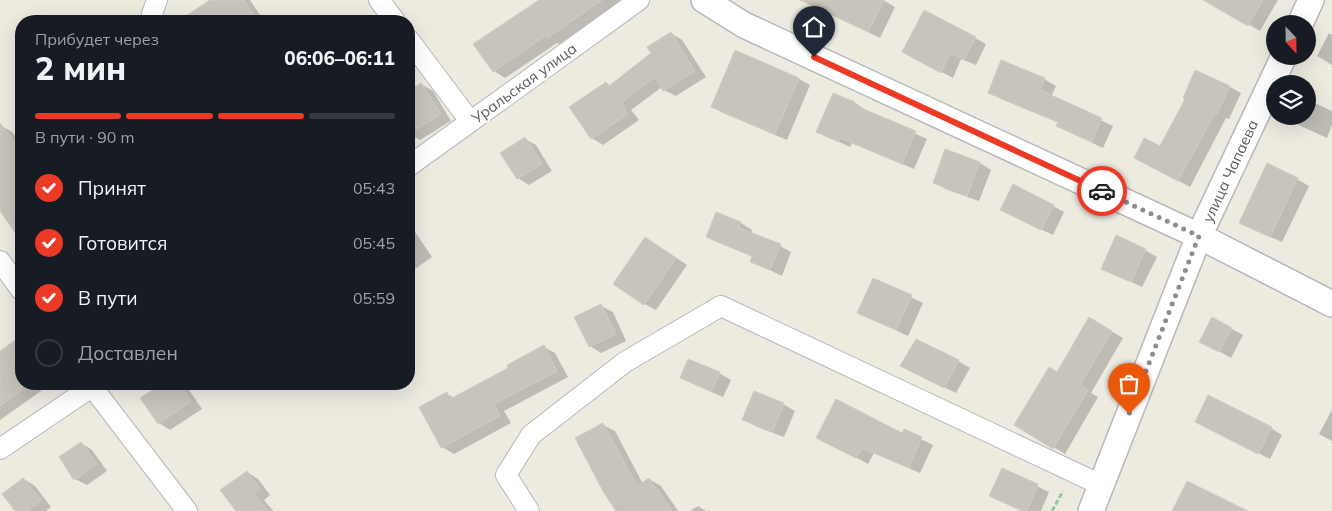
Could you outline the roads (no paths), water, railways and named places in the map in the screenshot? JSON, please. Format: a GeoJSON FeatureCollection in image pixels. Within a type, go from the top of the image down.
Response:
{"type":"FeatureCollection","features":[{"type":"Feature","properties":{"kind":"street"},"geometry":{"type":"LineString","coordinates":[[152,15],[157,0]]}},
{"type":"Feature","properties":{"kind":"street"},"geometry":{"type":"LineString","coordinates":[[378,0],[390,15]]}},
{"type":"Feature","properties":{"kind":"street","name":"Уральская улица"},"geometry":{"type":"LineString","coordinates":[[415,162],[639,0]]}},
{"type":"Feature","properties":{"kind":"street"},"geometry":{"type":"LineString","coordinates":[[704,0],[744,24],[1199,236],[1332,304]]}},
{"type":"Feature","properties":{"kind":"street"},"geometry":{"type":"LineString","coordinates":[[1304,15],[1311,0]]}},
{"type":"Feature","properties":{"kind":"street"},"geometry":{"type":"LineString","coordinates":[[415,48],[470,121]]}},
{"type":"Feature","properties":{"kind":"street","name":"улица Чапаева"},"geometry":{"type":"LineString","coordinates":[[1091,511],[1199,236],[1280,65]]}},
{"type":"Feature","properties":{"kind":"street"},"geometry":{"type":"LineString","coordinates":[[0,261],[15,282]]}},
{"type":"Feature","properties":{"kind":"street"},"geometry":{"type":"LineString","coordinates":[[529,511],[506,475],[531,435],[625,362],[721,306],[1101,486]]}},
{"type":"Feature","properties":{"kind":"street"},"geometry":{"type":"LineString","coordinates":[[0,449],[86,390]]}},
{"type":"Feature","properties":{"kind":"street"},"geometry":{"type":"LineString","coordinates":[[97,390],[187,511]]}}]}
